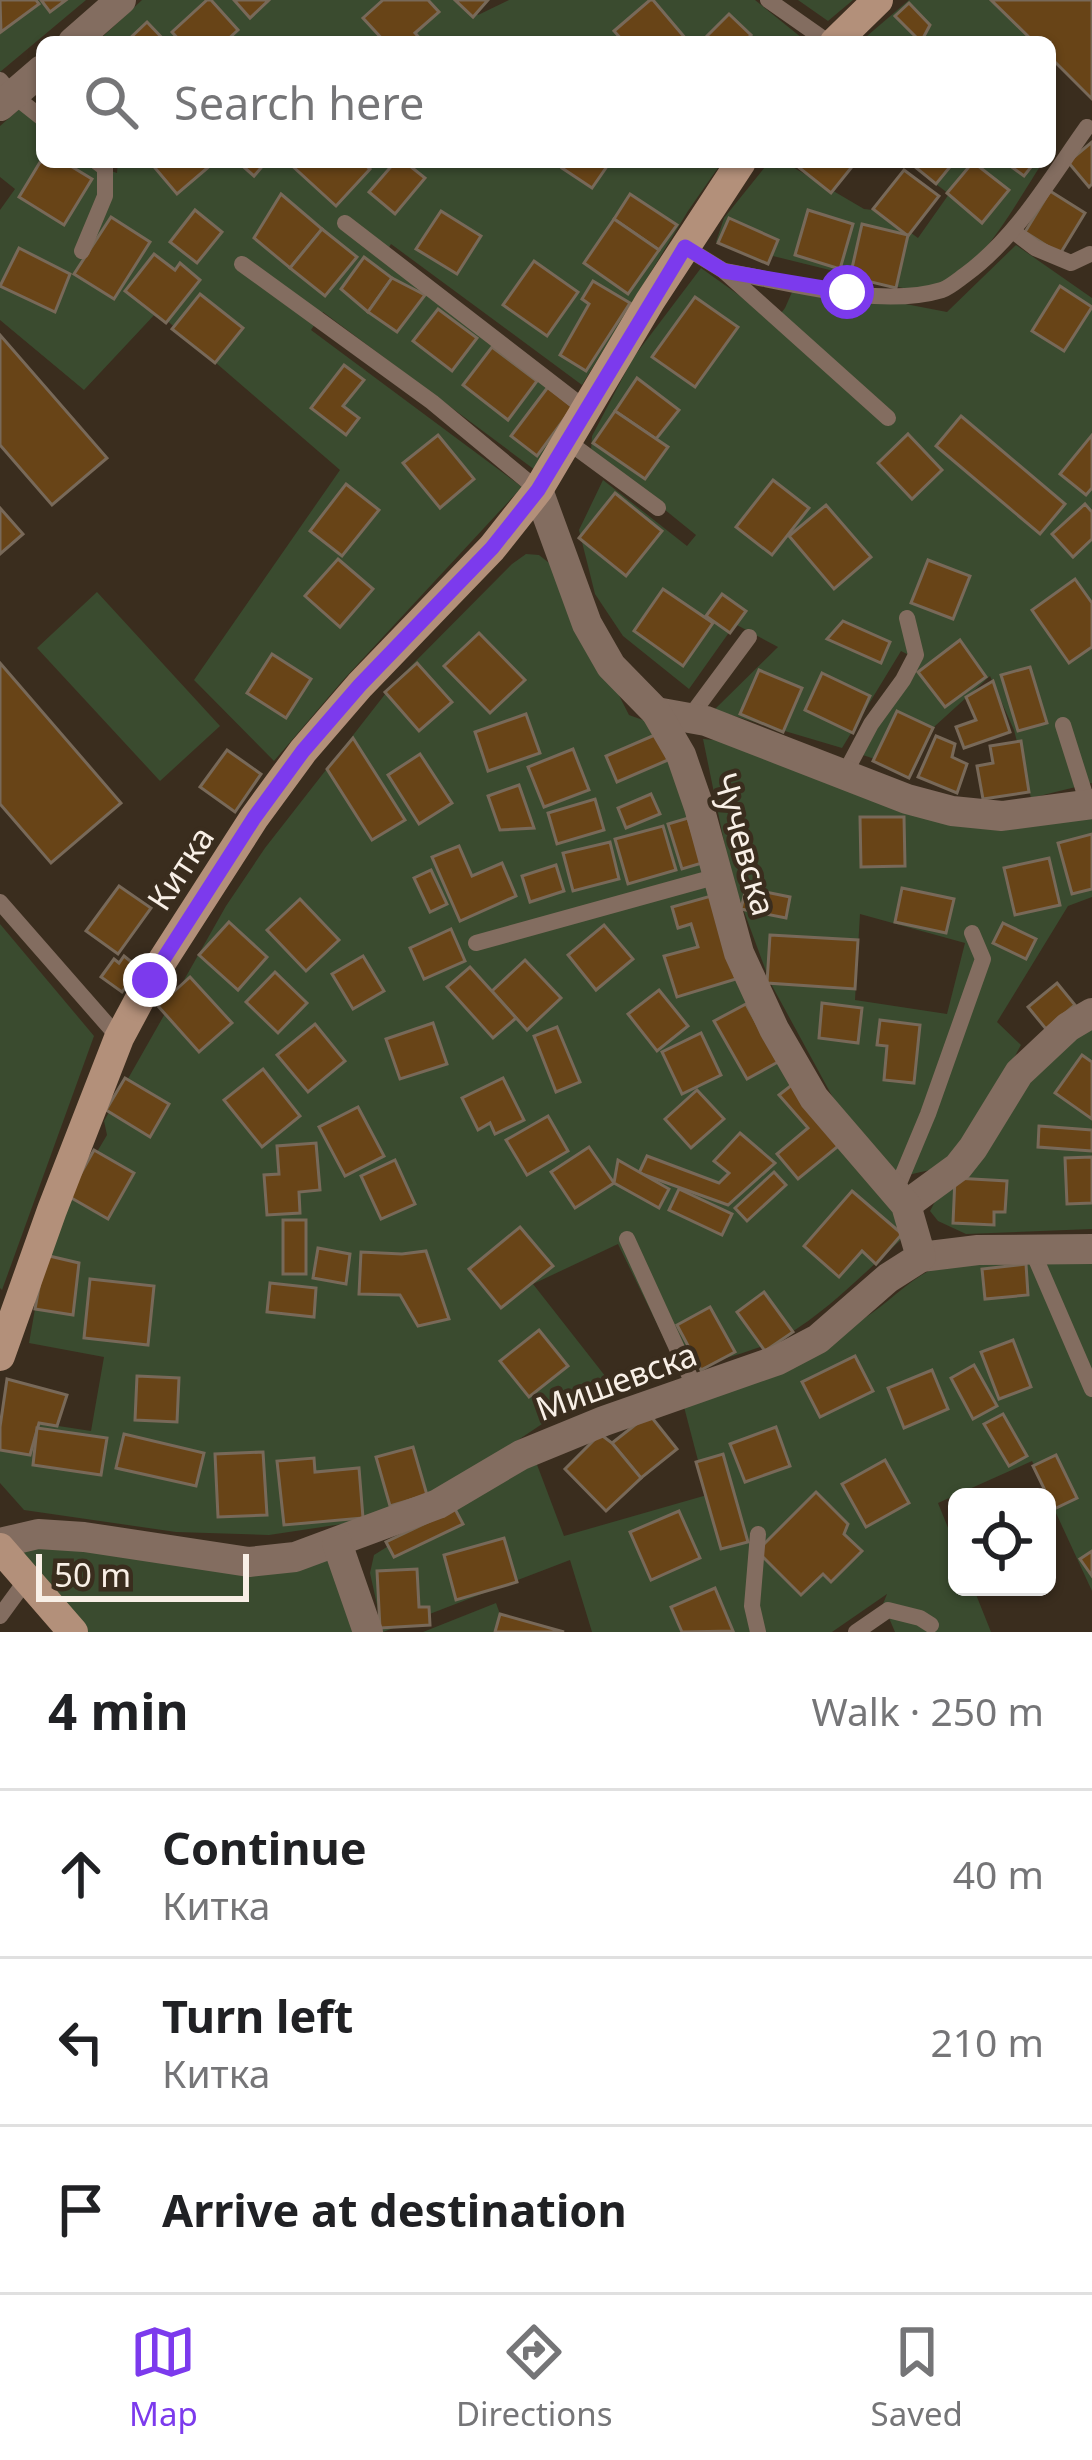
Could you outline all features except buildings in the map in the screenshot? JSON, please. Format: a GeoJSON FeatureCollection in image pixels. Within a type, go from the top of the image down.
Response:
{"type":"FeatureCollection","features":[{"type":"Feature","properties":{"kind":"main road"},"geometry":{"type":"LineString","coordinates":[[846,36],[878,0]]}},
{"type":"Feature","properties":{"kind":"main road","name":"Китка"},"geometry":{"type":"LineString","coordinates":[[0,1356],[119,1038],[150,980],[303,751],[492,548],[538,490],[737,168]]}},
{"type":"Feature","properties":{"kind":"main road"},"geometry":{"type":"LineString","coordinates":[[0,1546],[74,1632]]}},
{"type":"Feature","properties":{"kind":"street"},"geometry":{"type":"LineString","coordinates":[[81,36],[121,0]]}},
{"type":"Feature","properties":{"kind":"street"},"geometry":{"type":"LineString","coordinates":[[4,94],[36,74]]}},
{"type":"Feature","properties":{"kind":"street","name":"Чучевска"},"geometry":{"type":"LineString","coordinates":[[538,490],[587,624],[611,666],[656,712],[681,755],[739,953],[774,1029],[814,1098],[901,1199]]}},
{"type":"Feature","properties":{"kind":"street"},"geometry":{"type":"LineString","coordinates":[[656,712],[706,721],[908,799],[975,815],[1090,804]]}},
{"type":"Feature","properties":{"kind":"street"},"geometry":{"type":"LineString","coordinates":[[1092,1013],[1058,1036],[1019,1073],[958,1167],[901,1199],[922,1257],[978,1250],[1092,1249]]}},
{"type":"Feature","properties":{"kind":"street","name":"Мишевска"},"geometry":{"type":"LineString","coordinates":[[0,1546],[38,1534],[249,1562],[295,1557],[438,1504],[521,1455],[604,1421],[778,1360],[818,1339],[888,1279],[922,1257]]}},
{"type":"Feature","properties":{"kind":"street"},"geometry":{"type":"LineString","coordinates":[[338,1543],[368,1632]]}},
{"type":"Feature","properties":{"kind":"lane"},"geometry":{"type":"LineString","coordinates":[[768,0],[840,36]]}},
{"type":"Feature","properties":{"kind":"lane"},"geometry":{"type":"LineString","coordinates":[[4,94],[36,114]]}},
{"type":"Feature","properties":{"kind":"lane"},"geometry":{"type":"LineString","coordinates":[[724,271],[847,292],[896,296],[946,290],[1013,232],[1087,127]]}},
{"type":"Feature","properties":{"kind":"lane"},"geometry":{"type":"LineString","coordinates":[[82,250],[105,196],[105,168]]}},
{"type":"Feature","properties":{"kind":"lane"},"geometry":{"type":"LineString","coordinates":[[345,223],[586,409]]}},
{"type":"Feature","properties":{"kind":"lane"},"geometry":{"type":"LineString","coordinates":[[1013,232],[1035,248],[1071,262],[1090,254]]}},
{"type":"Feature","properties":{"kind":"lane"},"geometry":{"type":"LineString","coordinates":[[685,247],[724,271],[888,418]]}},
{"type":"Feature","properties":{"kind":"lane"},"geometry":{"type":"LineString","coordinates":[[242,265],[432,402],[538,490]]}},
{"type":"Feature","properties":{"kind":"lane"},"geometry":{"type":"LineString","coordinates":[[567,441],[658,508]]}},
{"type":"Feature","properties":{"kind":"lane"},"geometry":{"type":"LineString","coordinates":[[844,775],[916,655],[907,618]]}},
{"type":"Feature","properties":{"kind":"lane"},"geometry":{"type":"LineString","coordinates":[[689,718],[749,637]]}},
{"type":"Feature","properties":{"kind":"lane"},"geometry":{"type":"LineString","coordinates":[[1063,725],[1090,804]]}},
{"type":"Feature","properties":{"kind":"lane"},"geometry":{"type":"LineString","coordinates":[[476,943],[718,875]]}},
{"type":"Feature","properties":{"kind":"lane"},"geometry":{"type":"LineString","coordinates":[[0,902],[119,1038]]}},
{"type":"Feature","properties":{"kind":"lane"},"geometry":{"type":"LineString","coordinates":[[901,1199],[983,959],[972,933]]}},
{"type":"Feature","properties":{"kind":"lane"},"geometry":{"type":"LineString","coordinates":[[628,1239],[696,1390]]}},
{"type":"Feature","properties":{"kind":"lane"},"geometry":{"type":"LineString","coordinates":[[1032,1250],[1092,1389]]}},
{"type":"Feature","properties":{"kind":"lane"},"geometry":{"type":"LineString","coordinates":[[758,1534],[752,1606],[758,1632]]}},
{"type":"Feature","properties":{"kind":"lane"},"geometry":{"type":"LineString","coordinates":[[0,1616],[27,1579]]}},
{"type":"Feature","properties":{"kind":"lane"},"geometry":{"type":"LineString","coordinates":[[856,1632],[888,1610],[932,1625]]}},
{"type":"Feature","properties":{"kind":"green space"},"geometry":{"type":"Polygon","coordinates":[[[0,0],[86,0],[43,36],[36,36],[36,42],[0,72],[0,0]]]}},
{"type":"Feature","properties":{"kind":"green space"},"geometry":{"type":"Polygon","coordinates":[[[142,0],[478,0],[470,7],[478,15],[509,0],[755,0],[800,36],[103,36],[142,0]]]}},
{"type":"Feature","properties":{"kind":"green space"},"geometry":{"type":"Polygon","coordinates":[[[798,0],[853,0],[828,21],[798,0]]]}},
{"type":"Feature","properties":{"kind":"green space"},"geometry":{"type":"Polygon","coordinates":[[[909,0],[995,0],[1032,36],[867,36],[909,0]]]}},
{"type":"Feature","properties":{"kind":"green space"},"geometry":{"type":"Polygon","coordinates":[[[24,105],[36,114],[36,168],[102,168],[117,173],[117,168],[718,168],[582,385],[391,244],[382,260],[576,399],[535,470],[323,312],[311,330],[522,487],[274,761],[194,680],[340,470],[157,312],[84,390],[0,320],[0,210],[15,189],[0,177],[0,126],[24,105]]]}},
{"type":"Feature","properties":{"kind":"green space"},"geometry":{"type":"Polygon","coordinates":[[[764,168],[794,168],[864,209],[881,211],[918,238],[949,194],[915,168],[1039,168],[981,254],[966,270],[935,289],[907,289],[716,242],[724,218],[764,168]]]}},
{"type":"Feature","properties":{"kind":"green space"},"geometry":{"type":"Polygon","coordinates":[[[1016,245],[1092,298],[1092,783],[1031,798],[1014,730],[990,676],[935,726],[913,772],[854,752],[915,658],[901,651],[842,748],[714,710],[778,647],[735,624],[689,689],[623,636],[595,594],[579,530],[603,480],[687,546],[696,535],[591,450],[592,436],[633,358],[701,268],[775,321],[796,283],[947,312],[1016,245]]]}},
{"type":"Feature","properties":{"kind":"green space"},"geometry":{"type":"Polygon","coordinates":[[[526,554],[539,555],[553,566],[629,715],[654,724],[742,959],[905,1214],[903,1238],[833,1302],[787,1335],[679,1369],[618,1244],[533,1284],[620,1395],[548,1420],[452,1484],[382,1518],[269,1535],[176,1532],[24,1510],[0,1483],[0,1450],[39,1423],[91,1431],[104,1357],[29,1343],[35,1309],[73,1315],[79,1263],[45,1255],[72,1194],[107,1135],[104,1121],[226,906],[265,848],[393,684],[526,554]]]}},
{"type":"Feature","properties":{"kind":"green space"},"geometry":{"type":"Polygon","coordinates":[[[97,592],[220,726],[160,781],[37,648],[97,592]]]}},
{"type":"Feature","properties":{"kind":"green space"},"geometry":{"type":"Polygon","coordinates":[[[703,739],[757,744],[975,818],[1092,806],[1092,897],[1068,906],[997,1022],[1021,1045],[943,1167],[899,1177],[837,1105],[770,982],[731,876],[703,739]],[[860,914],[855,1000],[947,1014],[965,943],[860,914]]]}},
{"type":"Feature","properties":{"kind":"green space"},"geometry":{"type":"Polygon","coordinates":[[[0,924],[94,1036],[2,1290],[0,1288],[0,924]]]}},
{"type":"Feature","properties":{"kind":"green space"},"geometry":{"type":"Polygon","coordinates":[[[1092,1017],[1092,1229],[966,1234],[938,1221],[930,1211],[938,1196],[1041,1054],[1092,1017]]]}},
{"type":"Feature","properties":{"kind":"green space"},"geometry":{"type":"Polygon","coordinates":[[[1092,1253],[1092,1591],[1056,1513],[1056,1488],[1044,1488],[1032,1461],[972,1488],[948,1488],[948,1499],[938,1503],[948,1528],[948,1596],[977,1596],[991,1632],[895,1632],[883,1604],[887,1594],[832,1632],[592,1632],[570,1560],[383,1632],[370,1573],[374,1555],[536,1462],[564,1536],[707,1495],[683,1403],[820,1343],[941,1265],[1092,1253]]]}},
{"type":"Feature","properties":{"kind":"green space"},"geometry":{"type":"Polygon","coordinates":[[[337,1543],[368,1632],[73,1632],[0,1548],[182,1551],[337,1543]]]}},
{"type":"Feature","properties":{"kind":"green space"},"geometry":{"type":"Polygon","coordinates":[[[496,1603],[500,1614],[495,1632],[423,1632],[496,1603]]]}},
{"type":"Feature","properties":{"kind":"route"},"geometry":{"type":"LineString","coordinates":[[150,980],[303,751],[492,548],[538,490],[685,247],[724,271],[847,292]]}}]}
